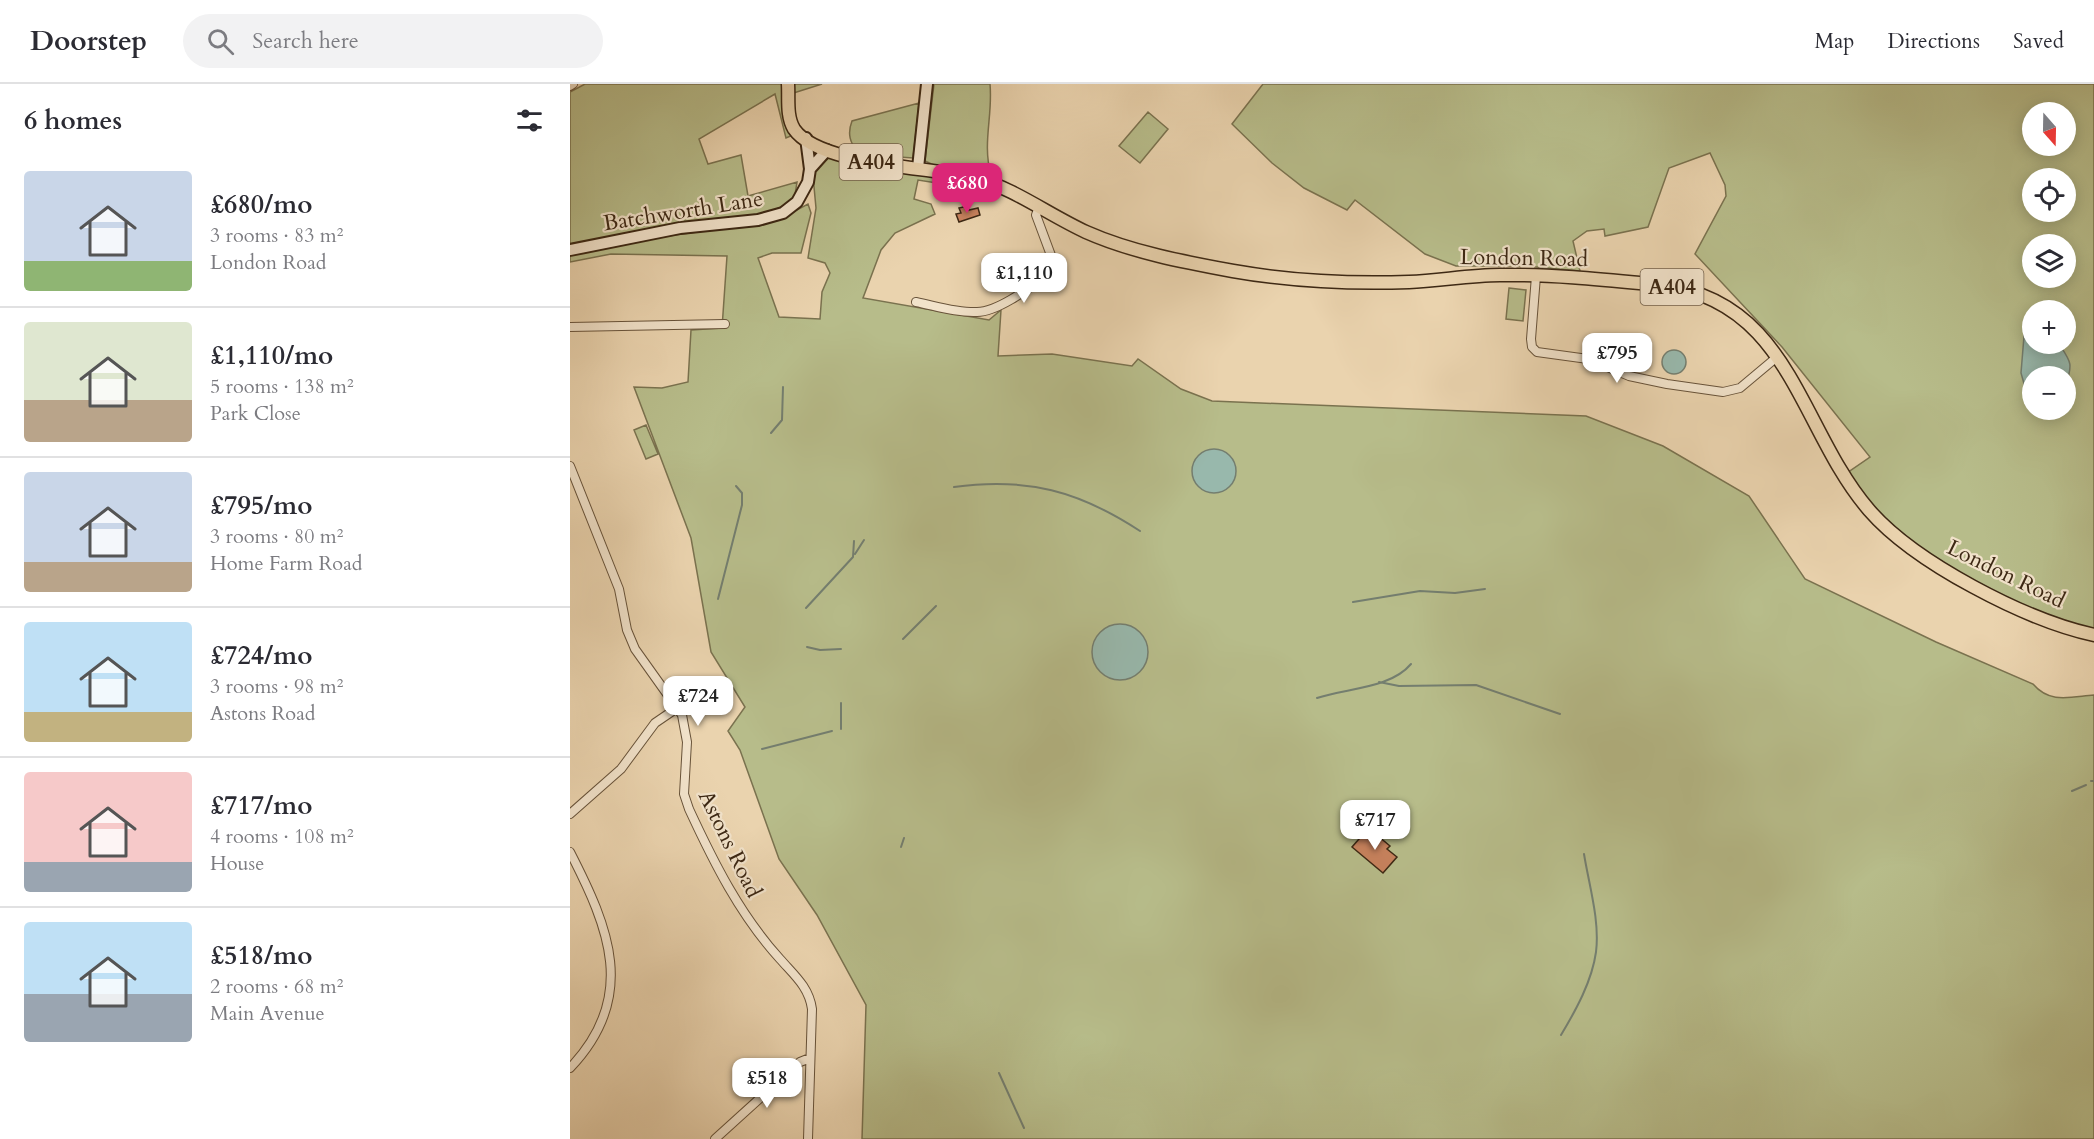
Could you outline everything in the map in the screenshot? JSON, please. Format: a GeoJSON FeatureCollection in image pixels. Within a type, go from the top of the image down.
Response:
{"type":"FeatureCollection","features":[{"type":"Feature","properties":{"kind":"main road","name":"A404"},"geometry":{"type":"LineString","coordinates":[[788,84],[795,131],[827,150]]}},
{"type":"Feature","properties":{"kind":"main road","name":"London Road"},"geometry":{"type":"LineString","coordinates":[[827,150],[853,158],[980,179],[1040,207],[1073,226],[1108,240],[1236,272],[1369,283],[1499,275],[1536,276],[1663,286],[1695,292],[1736,313],[1752,327],[1777,357],[1796,384],[1851,486],[1880,522],[1940,568],[1963,581],[2047,620],[2094,635]]}},
{"type":"Feature","properties":{"kind":"street"},"geometry":{"type":"LineString","coordinates":[[918,168],[927,84]]}},
{"type":"Feature","properties":{"kind":"street","name":"Batchworth Lane"},"geometry":{"type":"LineString","coordinates":[[570,249],[680,228],[758,220],[777,215],[793,206],[808,183],[810,169],[806,138]]}},
{"type":"Feature","properties":{"kind":"street","name":"Batchworth Lane"},"geometry":{"type":"LineString","coordinates":[[810,169],[827,150]]}},
{"type":"Feature","properties":{"kind":"street"},"geometry":{"type":"LineString","coordinates":[[916,302],[969,312],[985,312],[999,306],[1051,272],[1054,269],[1052,258],[1036,215],[1040,207]]}},
{"type":"Feature","properties":{"kind":"street"},"geometry":{"type":"LineString","coordinates":[[1536,276],[1531,339],[1532,347],[1537,352],[1588,359],[1629,376],[1722,392],[1740,388],[1777,357]]}},
{"type":"Feature","properties":{"kind":"street"},"geometry":{"type":"LineString","coordinates":[[570,327],[725,324]]}},
{"type":"Feature","properties":{"kind":"street","name":"Astons Road"},"geometry":{"type":"LineString","coordinates":[[570,466],[619,589],[627,630],[635,649],[677,708],[686,732],[684,783],[689,809],[732,896],[762,939],[807,991],[812,1009],[810,1058]]}},
{"type":"Feature","properties":{"kind":"street"},"geometry":{"type":"LineString","coordinates":[[570,814],[621,769],[655,723],[677,708]]}},
{"type":"Feature","properties":{"kind":"street"},"geometry":{"type":"LineString","coordinates":[[570,852],[601,916],[610,969],[608,1003],[602,1021],[592,1041],[570,1068]]}},
{"type":"Feature","properties":{"kind":"street"},"geometry":{"type":"LineString","coordinates":[[715,1139],[800,1062],[810,1058],[808,1139]]}},
{"type":"Feature","properties":{"kind":"green space"},"geometry":{"type":"Polygon","coordinates":[[[585,84],[822,84],[784,96],[793,135],[786,138],[775,94],[699,139],[708,164],[741,155],[748,196],[797,182],[794,201],[763,215],[668,226],[570,244],[570,92],[585,84]]]}},
{"type":"Feature","properties":{"kind":"green space"},"geometry":{"type":"Polygon","coordinates":[[[934,84],[990,84],[987,152],[991,175],[936,166],[925,161],[934,84]]]}},
{"type":"Feature","properties":{"kind":"green space"},"geometry":{"type":"Polygon","coordinates":[[[1263,84],[2094,84],[2094,631],[2040,612],[1958,573],[1908,540],[1871,504],[1847,473],[1870,457],[1782,347],[1695,254],[1726,196],[1725,185],[1710,153],[1669,168],[1648,227],[1605,236],[1604,229],[1587,231],[1573,241],[1580,271],[1525,266],[1456,266],[1425,254],[1355,200],[1347,210],[1304,188],[1272,163],[1232,124],[1263,84]]]}},
{"type":"Feature","properties":{"kind":"green space"},"geometry":{"type":"Polygon","coordinates":[[[919,103],[913,158],[858,154],[850,138],[852,121],[919,103]]]}},
{"type":"Feature","properties":{"kind":"green space"},"geometry":{"type":"Polygon","coordinates":[[[1148,112],[1168,129],[1140,163],[1119,146],[1148,112]]]}},
{"type":"Feature","properties":{"kind":"green space"},"geometry":{"type":"Polygon","coordinates":[[[830,157],[962,179],[963,187],[918,180],[914,199],[931,204],[935,214],[895,233],[881,250],[863,298],[989,320],[1001,310],[998,356],[1052,354],[1132,366],[1138,359],[1181,389],[1212,401],[1586,416],[1663,446],[1749,496],[1805,579],[1936,642],[2033,684],[2053,697],[2094,695],[2094,1139],[862,1139],[866,1005],[817,915],[779,859],[740,750],[728,731],[745,707],[711,652],[691,538],[634,387],[662,388],[688,382],[691,330],[722,328],[727,256],[611,254],[570,262],[570,255],[661,237],[776,221],[808,204],[811,213],[801,253],[772,253],[758,258],[779,317],[820,319],[822,292],[830,273],[825,263],[808,258],[816,208],[813,176],[815,169],[830,157]]]}},
{"type":"Feature","properties":{"kind":"green space"},"geometry":{"type":"Polygon","coordinates":[[[1509,288],[1526,290],[1523,321],[1506,319],[1509,288]]]}},
{"type":"Feature","properties":{"kind":"green space"},"geometry":{"type":"Polygon","coordinates":[[[646,425],[658,454],[646,459],[634,430],[646,425]]]}},
{"type":"Feature","properties":{"kind":"shaded area"},"geometry":{"type":"Polygon","coordinates":[[[1674,350],[1683,353],[1686,362],[1683,371],[1674,374],[1665,371],[1662,362],[1665,353],[1674,350]]]}},
{"type":"Feature","properties":{"kind":"shaded area"},"geometry":{"type":"Polygon","coordinates":[[[2023,354],[2065,354],[2070,363],[2070,366],[2022,366],[2022,377],[2021,373],[2023,354]]]}},
{"type":"Feature","properties":{"kind":"shaded area"},"geometry":{"type":"Polygon","coordinates":[[[1214,449],[1230,455],[1236,471],[1230,487],[1214,493],[1198,487],[1192,471],[1198,455],[1214,449]]]}},
{"type":"Feature","properties":{"kind":"shaded area"},"geometry":{"type":"Polygon","coordinates":[[[1120,624],[1135,629],[1143,637],[1148,652],[1143,667],[1135,675],[1120,680],[1105,675],[1097,667],[1092,652],[1097,637],[1105,629],[1120,624]]]}},
{"type":"Feature","properties":{"kind":"building"},"geometry":{"type":"Polygon","coordinates":[[[968,206],[969,210],[978,208],[980,215],[959,222],[956,214],[961,213],[959,208],[968,206]]]}},
{"type":"Feature","properties":{"kind":"building"},"geometry":{"type":"Polygon","coordinates":[[[1366,831],[1375,839],[1378,836],[1390,846],[1387,849],[1397,857],[1383,873],[1352,847],[1366,831]]]}},
{"type":"Feature","properties":{"kind":"waterway"},"geometry":{"type":"LineString","coordinates":[[771,433],[782,420],[783,387]]}},
{"type":"Feature","properties":{"kind":"waterway"},"geometry":{"type":"LineString","coordinates":[[954,487],[1005,484],[1052,490],[1095,506],[1140,531]]}},
{"type":"Feature","properties":{"kind":"waterway"},"geometry":{"type":"LineString","coordinates":[[718,599],[742,505],[742,493],[736,486]]}},
{"type":"Feature","properties":{"kind":"waterway"},"geometry":{"type":"LineString","coordinates":[[855,554],[864,540]]}},
{"type":"Feature","properties":{"kind":"waterway"},"geometry":{"type":"LineString","coordinates":[[806,608],[853,557],[854,541]]}},
{"type":"Feature","properties":{"kind":"waterway"},"geometry":{"type":"LineString","coordinates":[[1353,602],[1420,591],[1455,593],[1485,589]]}},
{"type":"Feature","properties":{"kind":"waterway"},"geometry":{"type":"LineString","coordinates":[[903,639],[936,606]]}},
{"type":"Feature","properties":{"kind":"waterway"},"geometry":{"type":"LineString","coordinates":[[807,647],[820,650],[841,649]]}},
{"type":"Feature","properties":{"kind":"waterway"},"geometry":{"type":"LineString","coordinates":[[1317,698],[1380,683],[1402,672],[1411,664]]}},
{"type":"Feature","properties":{"kind":"waterway"},"geometry":{"type":"LineString","coordinates":[[1379,682],[1399,686],[1476,685],[1560,714]]}},
{"type":"Feature","properties":{"kind":"waterway"},"geometry":{"type":"LineString","coordinates":[[841,703],[841,729]]}},
{"type":"Feature","properties":{"kind":"waterway"},"geometry":{"type":"LineString","coordinates":[[762,749],[832,731]]}},
{"type":"Feature","properties":{"kind":"waterway"},"geometry":{"type":"LineString","coordinates":[[2072,791],[2086,785]]}},
{"type":"Feature","properties":{"kind":"waterway"},"geometry":{"type":"LineString","coordinates":[[901,847],[904,838]]}},
{"type":"Feature","properties":{"kind":"waterway"},"geometry":{"type":"LineString","coordinates":[[1561,1035],[1587,984],[1596,952],[1595,916],[1584,854]]}},
{"type":"Feature","properties":{"kind":"waterway"},"geometry":{"type":"LineString","coordinates":[[999,1073],[1024,1128]]}}]}
